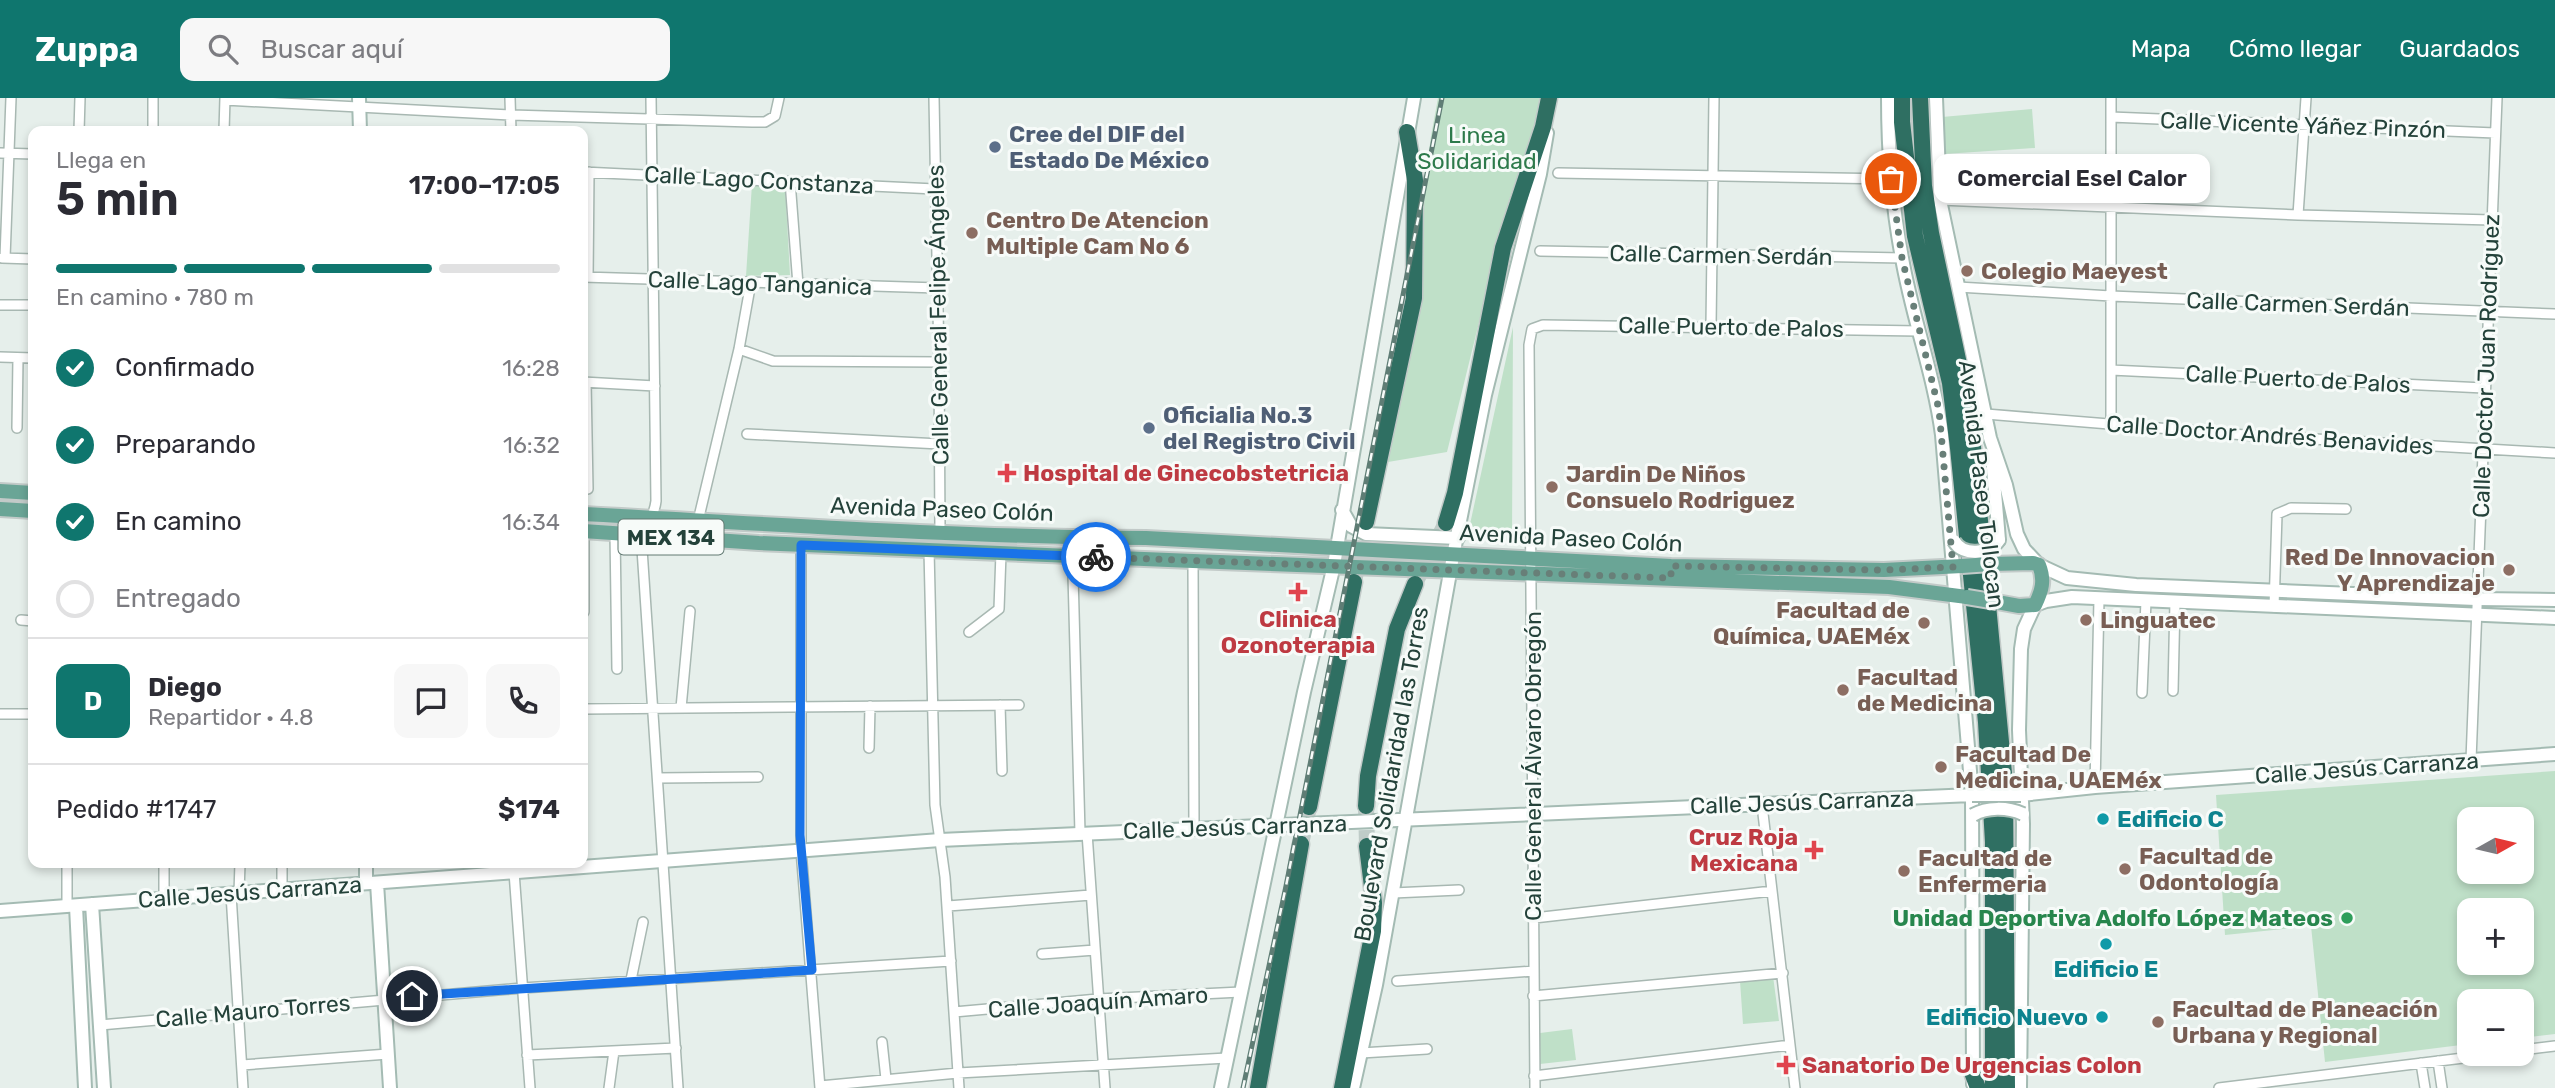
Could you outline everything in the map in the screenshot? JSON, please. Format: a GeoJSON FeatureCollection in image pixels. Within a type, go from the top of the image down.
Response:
{"type":"FeatureCollection","features":[{"type":"Feature","properties":{"kind":"highway","name":"Boulevard Solidaridad las Torres"},"geometry":{"type":"LineString","coordinates":[[1446,523],[1455,494],[1503,248],[1550,98]]}},
{"type":"Feature","properties":{"kind":"highway","name":"Avenida Paseo Tollocan"},"geometry":{"type":"LineString","coordinates":[[1902,98],[1902,122],[1915,236],[1950,383],[1986,722],[1993,842],[1993,1088]]}},
{"type":"Feature","properties":{"kind":"highway","name":"Avenida Paseo Tollocan"},"geometry":{"type":"LineString","coordinates":[[1920,98],[1924,186],[1931,233],[1963,383],[1973,447],[2003,760],[2007,1088]]}},
{"type":"Feature","properties":{"kind":"highway"},"geometry":{"type":"LineString","coordinates":[[1366,522],[1414,298],[1415,180],[1407,132]]}},
{"type":"Feature","properties":{"kind":"highway"},"geometry":{"type":"LineString","coordinates":[[1309,807],[1354,582]]}},
{"type":"Feature","properties":{"kind":"highway"},"geometry":{"type":"LineString","coordinates":[[1366,806],[1368,776],[1397,629],[1415,584]]}},
{"type":"Feature","properties":{"kind":"highway"},"geometry":{"type":"LineString","coordinates":[[1258,1088],[1301,845]]}},
{"type":"Feature","properties":{"kind":"highway","name":"Boulevard Solidaridad las Torres"},"geometry":{"type":"LineString","coordinates":[[1342,1088],[1373,931],[1374,903],[1367,846]]}},
{"type":"Feature","properties":{"kind":"main road"},"geometry":{"type":"LineString","coordinates":[[1221,1088],[1334,565],[1414,98]]}},
{"type":"Feature","properties":{"kind":"main road","name":"Boulevard Solidaridad las Torres"},"geometry":{"type":"LineString","coordinates":[[1353,1088],[1393,893],[1485,395],[1539,174],[1550,98]]}},
{"type":"Feature","properties":{"kind":"main road","name":"Avenida Paseo Tollocan"},"geometry":{"type":"LineString","coordinates":[[1888,98],[1891,179],[1902,258],[1934,384],[1961,597],[1973,815],[1974,1084]]}},
{"type":"Feature","properties":{"kind":"main road","name":"Avenida Paseo Tollocan"},"geometry":{"type":"LineString","coordinates":[[1936,98],[1940,200],[1990,439],[2006,485],[2017,534],[2024,549],[2039,565],[2043,584],[2024,629],[2021,649],[2019,730],[2023,814],[2020,1088]]}},
{"type":"Feature","properties":{"kind":"main road"},"geometry":{"type":"LineString","coordinates":[[360,103],[360,126]]}},
{"type":"Feature","properties":{"kind":"main road"},"geometry":{"type":"LineString","coordinates":[[1942,435],[1950,458],[1954,541],[1962,550],[1973,551],[1989,549],[1999,540],[1990,439]]}},
{"type":"Feature","properties":{"kind":"main road"},"geometry":{"type":"LineString","coordinates":[[0,491],[28,493]]}},
{"type":"Feature","properties":{"kind":"main road"},"geometry":{"type":"LineString","coordinates":[[0,509],[28,511]]}},
{"type":"Feature","properties":{"kind":"main road"},"geometry":{"type":"LineString","coordinates":[[1342,510],[1351,526],[1366,534],[1458,538]]}},
{"type":"Feature","properties":{"kind":"main road","name":"Avenida Paseo Colón"},"geometry":{"type":"LineString","coordinates":[[588,513],[759,525],[1072,538],[1146,538],[1337,548],[1452,563]]}},
{"type":"Feature","properties":{"kind":"main road"},"geometry":{"type":"LineString","coordinates":[[758,543],[759,525]]}},
{"type":"Feature","properties":{"kind":"main road","name":"Avenida Paseo Colón"},"geometry":{"type":"LineString","coordinates":[[588,531],[758,543],[1192,561],[1334,565],[1452,563],[1671,572],[1889,587],[2019,606],[2055,599],[2099,599],[2555,618]]}},
{"type":"Feature","properties":{"kind":"main road"},"geometry":{"type":"LineString","coordinates":[[1146,538],[1146,559]]}},
{"type":"Feature","properties":{"kind":"main road","name":"Avenida Paseo Colón"},"geometry":{"type":"LineString","coordinates":[[1671,572],[1884,570],[2027,563],[2039,565],[2059,576],[2136,585],[2555,600]]}},
{"type":"Feature","properties":{"kind":"main road"},"geometry":{"type":"LineString","coordinates":[[2342,609],[2343,593]]}},
{"type":"Feature","properties":{"kind":"main road","name":"Calle Jesús Carranza"},"geometry":{"type":"LineString","coordinates":[[588,864],[1084,833],[2021,795],[2095,787],[2555,754]]}},
{"type":"Feature","properties":{"kind":"main road"},"geometry":{"type":"LineString","coordinates":[[1973,815],[2006,808],[2023,814]]}},
{"type":"Feature","properties":{"kind":"main road"},"geometry":{"type":"LineString","coordinates":[[368,868],[372,883],[385,999],[390,1088]]}},
{"type":"Feature","properties":{"kind":"main road","name":"Calle Jesús Carranza"},"geometry":{"type":"LineString","coordinates":[[0,911],[372,883],[483,868],[514,872],[537,868]]}},
{"type":"Feature","properties":{"kind":"main road"},"geometry":{"type":"LineString","coordinates":[[92,904],[104,1088]]}},
{"type":"Feature","properties":{"kind":"main road"},"geometry":{"type":"LineString","coordinates":[[71,906],[85,1088]]}},
{"type":"Feature","properties":{"kind":"street"},"geometry":{"type":"LineString","coordinates":[[11,98],[5,153],[3,258],[28,259]]}},
{"type":"Feature","properties":{"kind":"street"},"geometry":{"type":"LineString","coordinates":[[79,126],[80,98]]}},
{"type":"Feature","properties":{"kind":"street"},"geometry":{"type":"LineString","coordinates":[[153,98],[153,126]]}},
{"type":"Feature","properties":{"kind":"street"},"geometry":{"type":"LineString","coordinates":[[510,98],[510,126]]}},
{"type":"Feature","properties":{"kind":"street"},"geometry":{"type":"LineString","coordinates":[[651,98],[656,501],[653,518],[643,536],[642,549],[678,1088]]}},
{"type":"Feature","properties":{"kind":"street"},"geometry":{"type":"LineString","coordinates":[[225,126],[225,99],[360,103],[511,115],[765,122],[775,116],[779,98]]}},
{"type":"Feature","properties":{"kind":"street","name":"Calle General Felipe Ángeles"},"geometry":{"type":"LineString","coordinates":[[934,98],[940,532]]}},
{"type":"Feature","properties":{"kind":"street"},"geometry":{"type":"LineString","coordinates":[[1712,326],[1714,98]]}},
{"type":"Feature","properties":{"kind":"street"},"geometry":{"type":"LineString","coordinates":[[2111,98],[2111,424]]}},
{"type":"Feature","properties":{"kind":"street"},"geometry":{"type":"LineString","coordinates":[[2298,215],[2306,98]]}},
{"type":"Feature","properties":{"kind":"street","name":"Calle Doctor Juan Rodríguez"},"geometry":{"type":"LineString","coordinates":[[2471,760],[2497,98]]}},
{"type":"Feature","properties":{"kind":"street","name":"Calle Vicente Yáñez Pinzón"},"geometry":{"type":"LineString","coordinates":[[2111,117],[2496,133]]}},
{"type":"Feature","properties":{"kind":"street"},"geometry":{"type":"LineString","coordinates":[[5,153],[28,154]]}},
{"type":"Feature","properties":{"kind":"street","name":"Calle Lago Constanza"},"geometry":{"type":"LineString","coordinates":[[588,172],[935,189]]}},
{"type":"Feature","properties":{"kind":"street"},"geometry":{"type":"LineString","coordinates":[[1558,173],[1891,179]]}},
{"type":"Feature","properties":{"kind":"street"},"geometry":{"type":"LineString","coordinates":[[790,181],[798,285]]}},
{"type":"Feature","properties":{"kind":"street"},"geometry":{"type":"LineString","coordinates":[[1940,200],[2491,220]]}},
{"type":"Feature","properties":{"kind":"street","name":"Calle Carmen Serdán"},"geometry":{"type":"LineString","coordinates":[[1539,251],[1902,258]]}},
{"type":"Feature","properties":{"kind":"street","name":"Calle Lago Tanganica"},"geometry":{"type":"LineString","coordinates":[[588,277],[938,288]]}},
{"type":"Feature","properties":{"kind":"street"},"geometry":{"type":"LineString","coordinates":[[698,521],[739,349],[751,282]]}},
{"type":"Feature","properties":{"kind":"street","name":"Calle Carmen Serdán"},"geometry":{"type":"LineString","coordinates":[[1958,287],[2555,314]]}},
{"type":"Feature","properties":{"kind":"street"},"geometry":{"type":"LineString","coordinates":[[0,305],[28,305]]}},
{"type":"Feature","properties":{"kind":"street","name":"Calle Puerto de Palos"},"geometry":{"type":"LineString","coordinates":[[1543,325],[1919,331]]}},
{"type":"Feature","properties":{"kind":"street","name":"Calle General Álvaro Obregón"},"geometry":{"type":"LineString","coordinates":[[1535,1088],[1530,345],[1532,330],[1543,325]]}},
{"type":"Feature","properties":{"kind":"street"},"geometry":{"type":"LineString","coordinates":[[739,349],[773,361],[939,362]]}},
{"type":"Feature","properties":{"kind":"street"},"geometry":{"type":"LineString","coordinates":[[0,357],[28,359]]}},
{"type":"Feature","properties":{"kind":"street"},"geometry":{"type":"LineString","coordinates":[[17,428],[18,358]]}},
{"type":"Feature","properties":{"kind":"street","name":"Calle Puerto de Palos"},"geometry":{"type":"LineString","coordinates":[[2111,370],[2484,388]]}},
{"type":"Feature","properties":{"kind":"street"},"geometry":{"type":"LineString","coordinates":[[588,382],[655,386]]}},
{"type":"Feature","properties":{"kind":"street","name":"Calle Doctor Andrés Benavides"},"geometry":{"type":"LineString","coordinates":[[1986,414],[2232,434],[2555,453]]}},
{"type":"Feature","properties":{"kind":"street"},"geometry":{"type":"LineString","coordinates":[[747,434],[940,444]]}},
{"type":"Feature","properties":{"kind":"street"},"geometry":{"type":"LineString","coordinates":[[2274,607],[2276,518],[2280,511],[2346,509]]}},
{"type":"Feature","properties":{"kind":"street"},"geometry":{"type":"LineString","coordinates":[[615,533],[617,669]]}},
{"type":"Feature","properties":{"kind":"street"},"geometry":{"type":"LineString","coordinates":[[1072,538],[1084,833],[1105,1088]]}},
{"type":"Feature","properties":{"kind":"street"},"geometry":{"type":"LineString","coordinates":[[801,545],[801,850],[820,1087],[891,1082],[958,1073],[1227,1058]]}},
{"type":"Feature","properties":{"kind":"street"},"geometry":{"type":"LineString","coordinates":[[929,550],[935,805],[948,905],[959,1088]]}},
{"type":"Feature","properties":{"kind":"street"},"geometry":{"type":"LineString","coordinates":[[969,632],[999,609],[1001,553]]}},
{"type":"Feature","properties":{"kind":"street"},"geometry":{"type":"LineString","coordinates":[[1192,561],[1194,829]]}},
{"type":"Feature","properties":{"kind":"street"},"geometry":{"type":"LineString","coordinates":[[2095,787],[2099,599]]}},
{"type":"Feature","properties":{"kind":"street"},"geometry":{"type":"LineString","coordinates":[[2142,693],[2146,601]]}},
{"type":"Feature","properties":{"kind":"street"},"geometry":{"type":"LineString","coordinates":[[2174,691],[2175,601]]}},
{"type":"Feature","properties":{"kind":"street"},"geometry":{"type":"LineString","coordinates":[[681,708],[690,611]]}},
{"type":"Feature","properties":{"kind":"street"},"geometry":{"type":"LineString","coordinates":[[21,620],[28,621]]}},
{"type":"Feature","properties":{"kind":"street"},"geometry":{"type":"LineString","coordinates":[[1000,705],[1002,771]]}},
{"type":"Feature","properties":{"kind":"street"},"geometry":{"type":"LineString","coordinates":[[588,709],[1019,705]]}},
{"type":"Feature","properties":{"kind":"street"},"geometry":{"type":"LineString","coordinates":[[869,748],[870,706]]}},
{"type":"Feature","properties":{"kind":"street"},"geometry":{"type":"LineString","coordinates":[[0,713],[28,714]]}},
{"type":"Feature","properties":{"kind":"street"},"geometry":{"type":"LineString","coordinates":[[658,778],[758,777]]}},
{"type":"Feature","properties":{"kind":"street"},"geometry":{"type":"LineString","coordinates":[[1762,805],[1795,1088]]}},
{"type":"Feature","properties":{"kind":"street"},"geometry":{"type":"LineString","coordinates":[[67,868],[71,906]]}},
{"type":"Feature","properties":{"kind":"street"},"geometry":{"type":"LineString","coordinates":[[164,868],[164,899]]}},
{"type":"Feature","properties":{"kind":"street"},"geometry":{"type":"LineString","coordinates":[[239,868],[235,893],[243,1088]]}},
{"type":"Feature","properties":{"kind":"street"},"geometry":{"type":"LineString","coordinates":[[282,868],[282,890]]}},
{"type":"Feature","properties":{"kind":"street"},"geometry":{"type":"LineString","coordinates":[[514,872],[530,1088]]}},
{"type":"Feature","properties":{"kind":"street"},"geometry":{"type":"LineString","coordinates":[[1393,893],[1459,890]]}},
{"type":"Feature","properties":{"kind":"street"},"geometry":{"type":"LineString","coordinates":[[1534,918],[1772,891]]}},
{"type":"Feature","properties":{"kind":"street"},"geometry":{"type":"LineString","coordinates":[[948,905],[1091,895]]}},
{"type":"Feature","properties":{"kind":"street"},"geometry":{"type":"LineString","coordinates":[[631,981],[643,922]]}},
{"type":"Feature","properties":{"kind":"street"},"geometry":{"type":"LineString","coordinates":[[1042,954],[1095,950]]}},
{"type":"Feature","properties":{"kind":"street","name":"Calle Mauro Torres"},"geometry":{"type":"LineString","coordinates":[[100,1025],[522,988],[951,961]]}},
{"type":"Feature","properties":{"kind":"street"},"geometry":{"type":"LineString","coordinates":[[1397,981],[1534,971]]}},
{"type":"Feature","properties":{"kind":"street"},"geometry":{"type":"LineString","coordinates":[[1533,996],[1783,973]]}},
{"type":"Feature","properties":{"kind":"street","name":"Calle Joaquín Amaro"},"geometry":{"type":"LineString","coordinates":[[954,1012],[1098,999],[1241,992]]}},
{"type":"Feature","properties":{"kind":"street"},"geometry":{"type":"LineString","coordinates":[[882,1042],[891,1082]]}},
{"type":"Feature","properties":{"kind":"street"},"geometry":{"type":"LineString","coordinates":[[1534,1076],[1790,1045]]}},
{"type":"Feature","properties":{"kind":"street"},"geometry":{"type":"LineString","coordinates":[[2534,1049],[2555,1046]]}},
{"type":"Feature","properties":{"kind":"street"},"geometry":{"type":"LineString","coordinates":[[527,1055],[676,1048]]}},
{"type":"Feature","properties":{"kind":"street"},"geometry":{"type":"LineString","coordinates":[[1361,1053],[1427,1049]]}},
{"type":"Feature","properties":{"kind":"street"},"geometry":{"type":"LineString","coordinates":[[609,1088],[614,1051]]}},
{"type":"Feature","properties":{"kind":"street"},"geometry":{"type":"LineString","coordinates":[[242,1065],[388,1054]]}},
{"type":"Feature","properties":{"kind":"street"},"geometry":{"type":"LineString","coordinates":[[2219,1088],[2457,1058]]}},
{"type":"Feature","properties":{"kind":"street"},"geometry":{"type":"LineString","coordinates":[[2438,1060],[2442,1088]]}},
{"type":"Feature","properties":{"kind":"street"},"geometry":{"type":"LineString","coordinates":[[2420,1063],[2425,1088]]}},
{"type":"Feature","properties":{"kind":"green space","name":"Linea Solidaridad"},"geometry":{"type":"Polygon","coordinates":[[[1438,98],[1542,98],[1532,138],[1510,197],[1447,452],[1388,462],[1431,136],[1438,98]]]}},
{"type":"Feature","properties":{"kind":"green space"},"geometry":{"type":"Polygon","coordinates":[[[2032,109],[2035,148],[1944,154],[1942,117],[2032,109]]]}},
{"type":"Feature","properties":{"kind":"green space"},"geometry":{"type":"Polygon","coordinates":[[[752,184],[785,185],[790,275],[746,276],[752,184]]]}},
{"type":"Feature","properties":{"kind":"green space"},"geometry":{"type":"Polygon","coordinates":[[[1513,327],[1512,541],[1467,538],[1513,327]]]}},
{"type":"Feature","properties":{"kind":"green space","name":"Unidad Deportiva Adolfo López Mateos"},"geometry":{"type":"Polygon","coordinates":[[[2555,771],[2555,1034],[2534,1037],[2534,989],[2457,989],[2457,1046],[2325,1062],[2311,926],[2225,935],[2216,795],[2555,771]]]}},
{"type":"Feature","properties":{"kind":"green space"},"geometry":{"type":"Polygon","coordinates":[[[1773,976],[1779,1021],[1743,1024],[1740,981],[1773,976]]]}},
{"type":"Feature","properties":{"kind":"green space"},"geometry":{"type":"Polygon","coordinates":[[[1572,1029],[1576,1060],[1540,1064],[1540,1033],[1572,1029]]]}},
{"type":"Feature","properties":{"kind":"tunnel"},"geometry":{"type":"LineString","coordinates":[[1354,582],[1366,522]]}},
{"type":"Feature","properties":{"kind":"tunnel"},"geometry":{"type":"LineString","coordinates":[[1416,581],[1446,523]]}},
{"type":"Feature","properties":{"kind":"tunnel"},"geometry":{"type":"LineString","coordinates":[[1366,806],[1367,846]]}},
{"type":"Feature","properties":{"kind":"tunnel"},"geometry":{"type":"LineString","coordinates":[[1301,844],[1309,807]]}},
{"type":"Feature","properties":{"kind":"railway"},"geometry":{"type":"LineString","coordinates":[[1243,1088],[1286,886],[1442,98]]}},
{"type":"Feature","properties":{"kind":"way so far"},"geometry":{"type":"LineString","coordinates":[[1096,557],[1671,578],[1671,566],[1884,570],[1953,567],[1939,410],[1902,258],[1891,179]]}},
{"type":"Feature","properties":{"kind":"place","name":"Cree del DIF del Estado De México"},"geometry":{"type":"Point","coordinates":[995,147]}},
{"type":"Feature","properties":{"kind":"place","name":"Comercial Esel Calor"},"geometry":{"type":"Point","coordinates":[1891,179]}},
{"type":"Feature","properties":{"kind":"place","name":"Centro De Atencion Multiple Cam No 6"},"geometry":{"type":"Point","coordinates":[972,233]}},
{"type":"Feature","properties":{"kind":"place","name":"Colegio Maeyest"},"geometry":{"type":"Point","coordinates":[1967,271]}},
{"type":"Feature","properties":{"kind":"place","name":"Oficialia No.3 del Registro Civil"},"geometry":{"type":"Point","coordinates":[1149,428]}},
{"type":"Feature","properties":{"kind":"place","name":"Hospital de Ginecobstetricia"},"geometry":{"type":"Point","coordinates":[1007,473]}},
{"type":"Feature","properties":{"kind":"place","name":"Jardin De Niños Consuelo Rodriguez"},"geometry":{"type":"Point","coordinates":[1552,487]}},
{"type":"Feature","properties":{"kind":"place","name":"Red De Innovacion Y Aprendizaje"},"geometry":{"type":"Point","coordinates":[2509,570]}},
{"type":"Feature","properties":{"kind":"place","name":"Clinica Ozonoterapia"},"geometry":{"type":"Point","coordinates":[1298,592]}},
{"type":"Feature","properties":{"kind":"place","name":"Linguatec"},"geometry":{"type":"Point","coordinates":[2086,620]}},
{"type":"Feature","properties":{"kind":"place","name":"Facultad de Química, UAEMéx"},"geometry":{"type":"Point","coordinates":[1924,623]}},
{"type":"Feature","properties":{"kind":"place","name":"Facultad de Medicina"},"geometry":{"type":"Point","coordinates":[1843,690]}},
{"type":"Feature","properties":{"kind":"place","name":"Facultad De Medicina, UAEMéx"},"geometry":{"type":"Point","coordinates":[1941,767]}},
{"type":"Feature","properties":{"kind":"place","name":"Edificio C"},"geometry":{"type":"Point","coordinates":[2103,819]}},
{"type":"Feature","properties":{"kind":"place","name":"Cruz Roja Mexicana"},"geometry":{"type":"Point","coordinates":[1814,850]}},
{"type":"Feature","properties":{"kind":"place","name":"Facultad de Odontología"},"geometry":{"type":"Point","coordinates":[2125,869]}},
{"type":"Feature","properties":{"kind":"place","name":"Facultad de Enfermeria"},"geometry":{"type":"Point","coordinates":[1904,871]}},
{"type":"Feature","properties":{"kind":"place","name":"Unidad Deportiva Adolfo López Mateos"},"geometry":{"type":"Point","coordinates":[2347,918]}},
{"type":"Feature","properties":{"kind":"place","name":"Edificio E"},"geometry":{"type":"Point","coordinates":[2106,944]}},
{"type":"Feature","properties":{"kind":"place","name":"Edificio Nuevo"},"geometry":{"type":"Point","coordinates":[2102,1017]}},
{"type":"Feature","properties":{"kind":"place","name":"Facultad de Planeación Urbana y Regional"},"geometry":{"type":"Point","coordinates":[2158,1022]}},
{"type":"Feature","properties":{"kind":"place","name":"Sanatorio De Urgencias Colon"},"geometry":{"type":"Point","coordinates":[1786,1065]}},
{"type":"Feature","properties":{"kind":"route"},"geometry":{"type":"LineString","coordinates":[[412,996],[812,970],[800,835],[801,545],[1096,557]]}}]}
